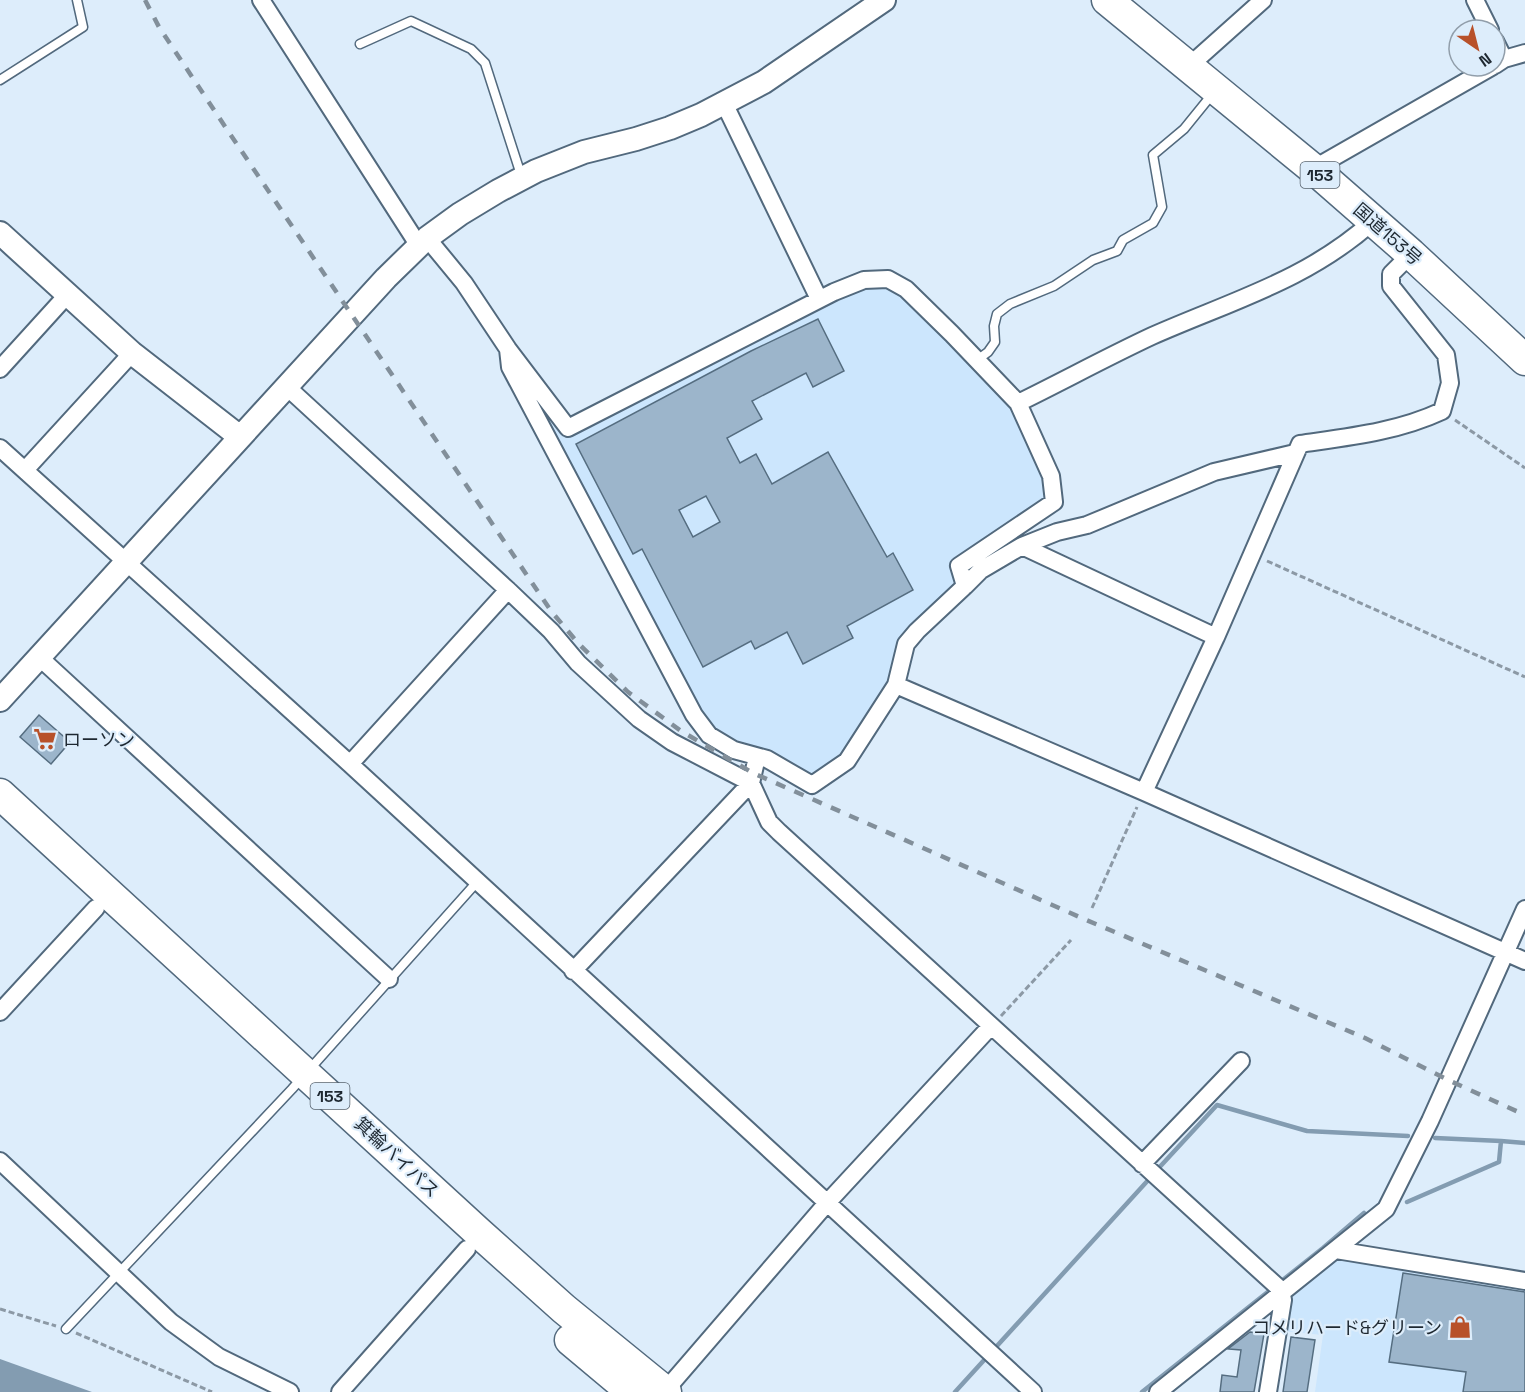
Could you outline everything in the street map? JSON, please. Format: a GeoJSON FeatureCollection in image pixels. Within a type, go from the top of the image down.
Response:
{"type":"FeatureCollection","features":[{"type":"Feature","properties":{"kind":"highway","name":"国道153号"},"geometry":{"type":"LineString","coordinates":[[1107,0],[1313,169],[1411,254],[1525,360]]}},
{"type":"Feature","properties":{"kind":"highway","name":"箕輪バイパス"},"geometry":{"type":"LineString","coordinates":[[0,794],[299,1081],[467,1249],[632,1392]]}},
{"type":"Feature","properties":{"kind":"highway","name":"箕輪バイパス"},"geometry":{"type":"LineString","coordinates":[[0,820],[96,908],[564,1309],[665,1392]]}},
{"type":"Feature","properties":{"kind":"street"},"geometry":{"type":"LineString","coordinates":[[261,0],[423,242],[464,283],[508,349],[568,428],[819,299],[864,280],[888,279],[906,289],[1018,404],[1052,476],[1053,502],[960,566],[965,586]]}},
{"type":"Feature","properties":{"kind":"street"},"geometry":{"type":"LineString","coordinates":[[0,700],[386,278],[423,242],[460,214],[522,179],[584,152],[670,128],[724,103],[764,82],[884,0]]}},
{"type":"Feature","properties":{"kind":"street"},"geometry":{"type":"LineString","coordinates":[[1188,67],[1263,0]]}},
{"type":"Feature","properties":{"kind":"street"},"geometry":{"type":"LineString","coordinates":[[1475,0],[1484,18]]}},
{"type":"Feature","properties":{"kind":"street"},"geometry":{"type":"LineString","coordinates":[[1507,59],[1525,53]]}},
{"type":"Feature","properties":{"kind":"street"},"geometry":{"type":"LineString","coordinates":[[1313,169],[1471,78]]}},
{"type":"Feature","properties":{"kind":"street"},"geometry":{"type":"LineString","coordinates":[[724,103],[819,299]]}},
{"type":"Feature","properties":{"kind":"street"},"geometry":{"type":"LineString","coordinates":[[1018,404],[1152,336],[1275,286],[1336,252],[1373,221]]}},
{"type":"Feature","properties":{"kind":"street"},"geometry":{"type":"LineString","coordinates":[[0,233],[132,353],[240,437]]}},
{"type":"Feature","properties":{"kind":"street"},"geometry":{"type":"LineString","coordinates":[[1144,792],[1216,637],[1300,444],[1388,430],[1428,418],[1442,411],[1450,383],[1446,355],[1391,286],[1391,274],[1411,254]]}},
{"type":"Feature","properties":{"kind":"street"},"geometry":{"type":"LineString","coordinates":[[0,369],[68,294]]}},
{"type":"Feature","properties":{"kind":"street"},"geometry":{"type":"LineString","coordinates":[[508,349],[510,368],[694,715],[709,735],[734,750],[767,759],[812,785],[847,761],[896,685],[906,644],[981,570],[1022,546],[1057,532],[1087,525],[1214,472],[1295,453]]}},
{"type":"Feature","properties":{"kind":"street"},"geometry":{"type":"LineString","coordinates":[[25,470],[132,353]]}},
{"type":"Feature","properties":{"kind":"street"},"geometry":{"type":"LineString","coordinates":[[287,387],[508,590],[551,631],[578,663],[639,719],[672,742],[751,783],[770,822],[779,832],[1277,1287],[1283,1300],[1268,1392]]}},
{"type":"Feature","properties":{"kind":"street"},"geometry":{"type":"LineString","coordinates":[[0,448],[350,764],[1033,1392]]}},
{"type":"Feature","properties":{"kind":"street"},"geometry":{"type":"LineString","coordinates":[[1022,546],[1216,637]]}},
{"type":"Feature","properties":{"kind":"street"},"geometry":{"type":"LineString","coordinates":[[350,764],[508,590]]}},
{"type":"Feature","properties":{"kind":"street"},"geometry":{"type":"LineString","coordinates":[[39,657],[389,980]]}},
{"type":"Feature","properties":{"kind":"street"},"geometry":{"type":"LineString","coordinates":[[896,685],[1525,961]]}},
{"type":"Feature","properties":{"kind":"street"},"geometry":{"type":"LineString","coordinates":[[573,971],[751,783],[757,757]]}},
{"type":"Feature","properties":{"kind":"street"},"geometry":{"type":"LineString","coordinates":[[0,1012],[96,908]]}},
{"type":"Feature","properties":{"kind":"street"},"geometry":{"type":"LineString","coordinates":[[1158,1392],[1277,1287],[1336,1250],[1386,1209],[1430,1121],[1525,909]]}},
{"type":"Feature","properties":{"kind":"street"},"geometry":{"type":"LineString","coordinates":[[665,1392],[827,1203],[991,1026]]}},
{"type":"Feature","properties":{"kind":"street"},"geometry":{"type":"LineString","coordinates":[[1150,1172],[1241,1061]]}},
{"type":"Feature","properties":{"kind":"street"},"geometry":{"type":"LineString","coordinates":[[0,1161],[171,1322],[219,1357],[290,1392]]}},
{"type":"Feature","properties":{"kind":"street"},"geometry":{"type":"LineString","coordinates":[[340,1392],[467,1249]]}},
{"type":"Feature","properties":{"kind":"street"},"geometry":{"type":"LineString","coordinates":[[1336,1250],[1525,1281]]}},
{"type":"Feature","properties":{"kind":"lane"},"geometry":{"type":"LineString","coordinates":[[0,80],[83,27],[77,0]]}},
{"type":"Feature","properties":{"kind":"lane"},"geometry":{"type":"LineString","coordinates":[[360,44],[411,21],[471,49],[485,63],[522,179]]}},
{"type":"Feature","properties":{"kind":"lane"},"geometry":{"type":"LineString","coordinates":[[977,360],[988,352],[995,342],[994,326],[997,314],[1010,304],[1054,286],[1093,260],[1117,250],[1123,240],[1153,223],[1162,207],[1153,155],[1184,129],[1216,90]]}},
{"type":"Feature","properties":{"kind":"lane"},"geometry":{"type":"LineString","coordinates":[[66,1329],[299,1081],[477,882]]}},
{"type":"Feature","properties":{"kind":"path"},"geometry":{"type":"LineString","coordinates":[[1442,411],[1525,468]]}},
{"type":"Feature","properties":{"kind":"path"},"geometry":{"type":"LineString","coordinates":[[1252,555],[1525,677]]}},
{"type":"Feature","properties":{"kind":"path"},"geometry":{"type":"LineString","coordinates":[[1092,908],[1144,792]]}},
{"type":"Feature","properties":{"kind":"path"},"geometry":{"type":"LineString","coordinates":[[991,1026],[1071,940]]}},
{"type":"Feature","properties":{"kind":"path"},"geometry":{"type":"LineString","coordinates":[[0,1309],[66,1329],[212,1392]]}},
{"type":"Feature","properties":{"kind":"shaded area"},"geometry":{"type":"Polygon","coordinates":[[[888,279],[1018,403],[1054,502],[960,566],[965,586],[917,631],[896,685],[847,761],[812,785],[709,735],[510,367],[568,428],[834,292],[888,279]]]}},
{"type":"Feature","properties":{"kind":"shaded area"},"geometry":{"type":"Polygon","coordinates":[[[1336,1256],[1525,1285],[1525,1392],[1315,1392],[1323,1335],[1281,1331],[1295,1290],[1336,1256]]]}},
{"type":"Feature","properties":{"kind":"shaded area"},"geometry":{"type":"Polygon","coordinates":[[[0,1359],[92,1392],[0,1392],[0,1359]]]}},
{"type":"Feature","properties":{"kind":"building"},"geometry":{"type":"Polygon","coordinates":[[[818,319],[844,371],[813,387],[806,373],[752,401],[762,419],[727,438],[740,463],[756,454],[772,484],[828,452],[887,557],[893,553],[913,590],[847,626],[853,638],[803,664],[787,632],[755,649],[751,641],[703,667],[642,549],[633,554],[576,444],[751,351],[818,319]],[[706,496],[679,510],[693,537],[720,522],[706,496]]]}},
{"type":"Feature","properties":{"kind":"building","name":"ローソン"},"geometry":{"type":"Polygon","coordinates":[[[39,715],[70,742],[51,764],[20,737],[39,715]]]}},
{"type":"Feature","properties":{"kind":"building","name":"コメリハード&グリーン"},"geometry":{"type":"Polygon","coordinates":[[[1403,1273],[1525,1292],[1525,1392],[1463,1392],[1466,1372],[1389,1362],[1403,1273]]]}},
{"type":"Feature","properties":{"kind":"building"},"geometry":{"type":"Polygon","coordinates":[[[1250,1332],[1264,1334],[1254,1392],[1220,1392],[1222,1375],[1237,1377],[1241,1350],[1228,1349],[1250,1332]]]}},
{"type":"Feature","properties":{"kind":"building"},"geometry":{"type":"Polygon","coordinates":[[[1291,1337],[1315,1340],[1307,1392],[1283,1392],[1291,1337]]]}},
{"type":"Feature","properties":{"kind":"waterway"},"geometry":{"type":"LineString","coordinates":[[1156,1171],[1217,1105],[1307,1131],[1408,1136]]}},
{"type":"Feature","properties":{"kind":"waterway"},"geometry":{"type":"LineString","coordinates":[[1435,1138],[1501,1141]]}},
{"type":"Feature","properties":{"kind":"waterway"},"geometry":{"type":"LineString","coordinates":[[1407,1202],[1499,1162],[1501,1141],[1525,1143]]}},
{"type":"Feature","properties":{"kind":"waterway"},"geometry":{"type":"LineString","coordinates":[[955,1392],[1151,1177]]}},
{"type":"Feature","properties":{"kind":"waterway"},"geometry":{"type":"LineString","coordinates":[[1142,1392],[1364,1213]]}},
{"type":"Feature","properties":{"kind":"railway"},"geometry":{"type":"LineString","coordinates":[[145,0],[159,27],[224,125],[551,611],[578,643],[628,692],[681,731],[753,773],[1084,919],[1365,1038],[1448,1080],[1525,1115]]}},
{"type":"Feature","properties":{"kind":"place","name":"ローソン"},"geometry":{"type":"Point","coordinates":[45,739]}},
{"type":"Feature","properties":{"kind":"place","name":"コメリハード&グリーン"},"geometry":{"type":"Point","coordinates":[1460,1327]}}]}
